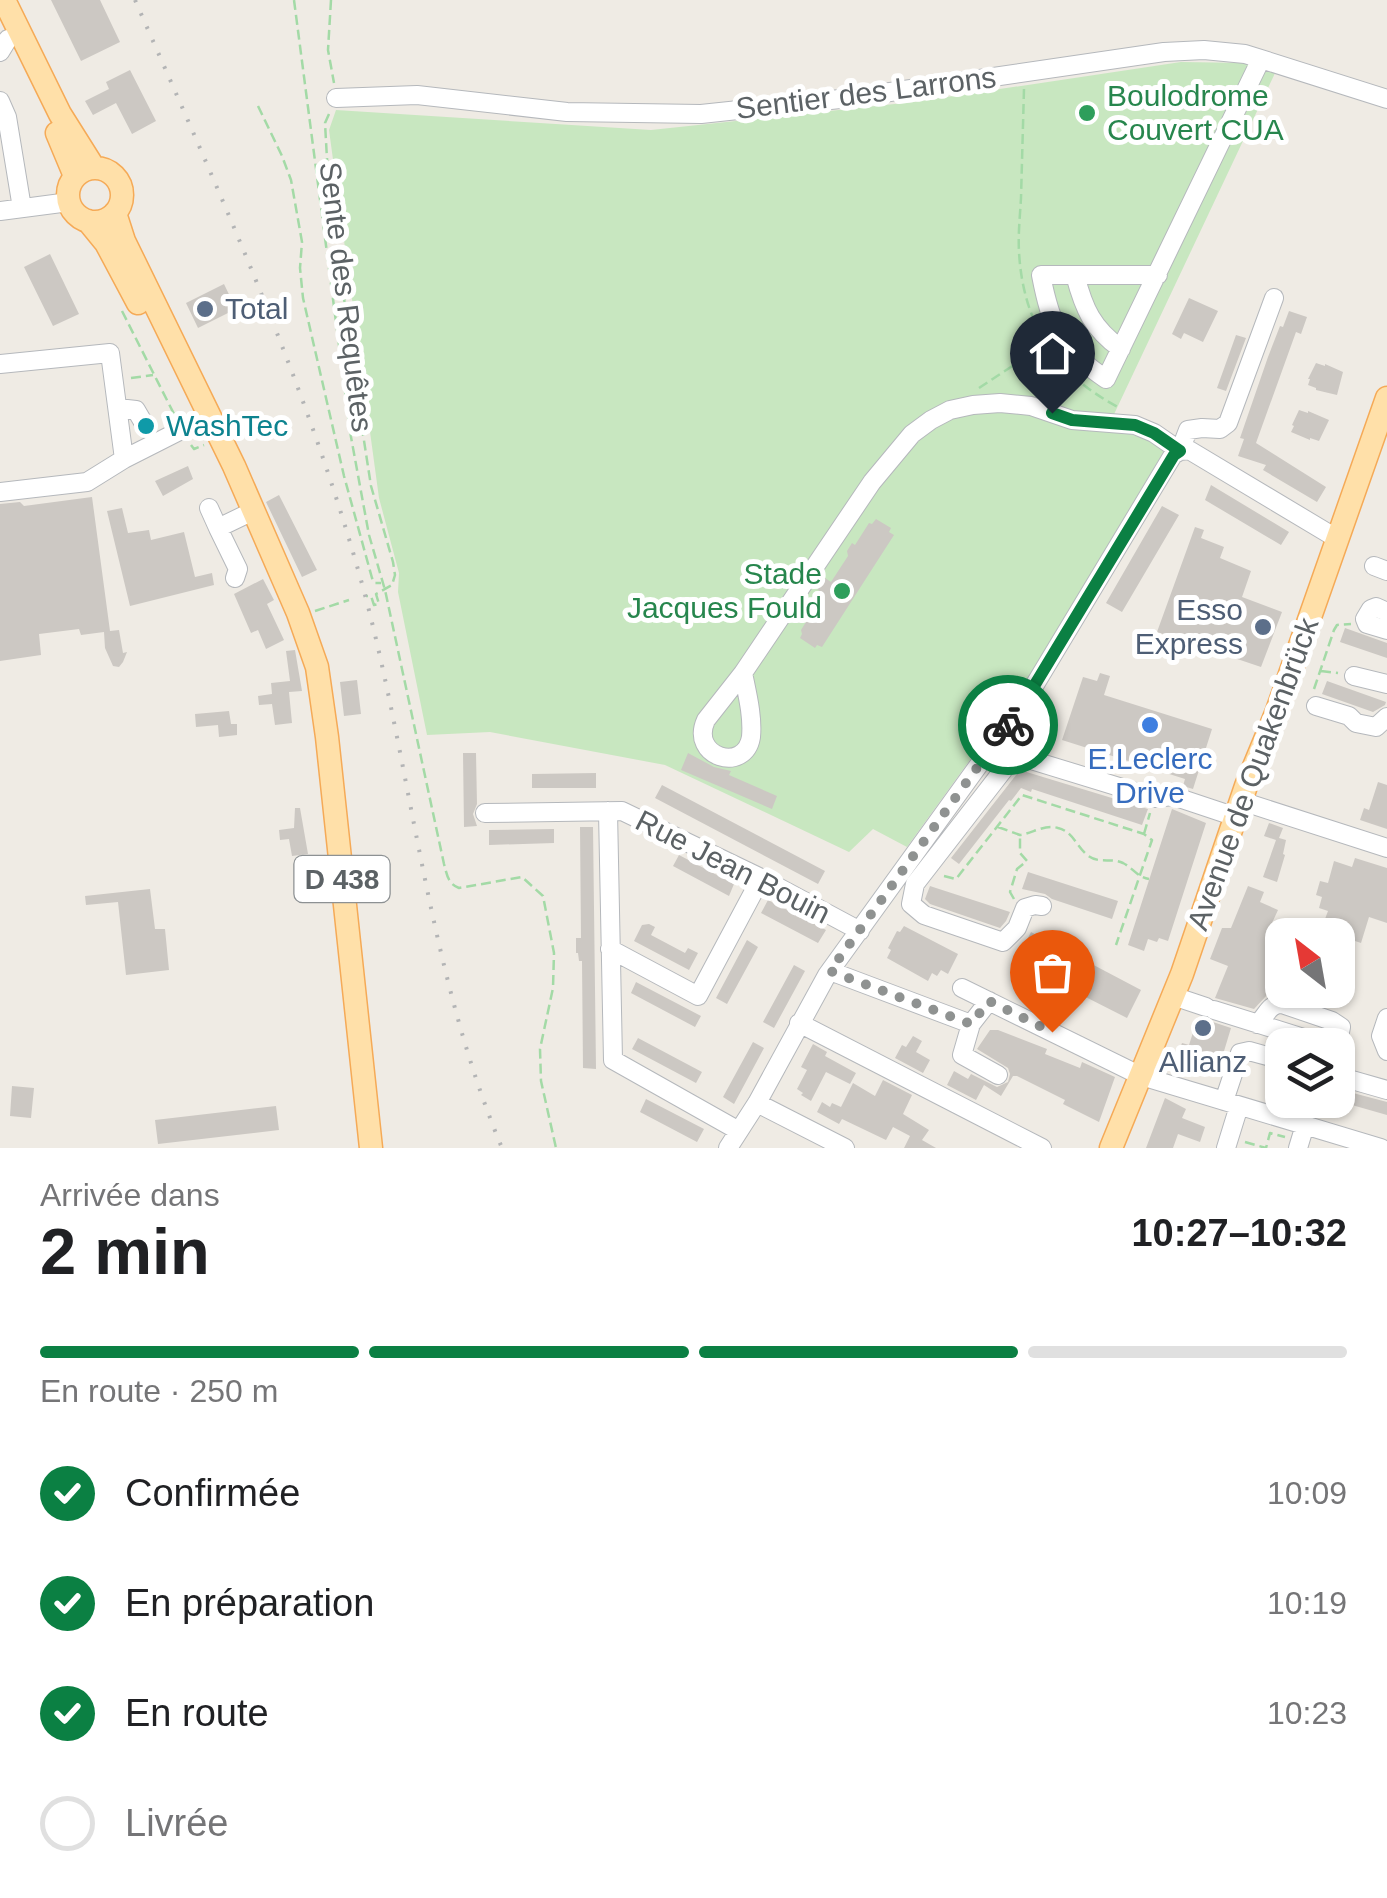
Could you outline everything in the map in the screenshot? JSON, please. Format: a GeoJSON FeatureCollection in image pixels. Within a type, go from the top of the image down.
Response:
{"type":"FeatureCollection","features":[{"type":"Feature","properties":{"kind":"main road"},"geometry":{"type":"LineString","coordinates":[[4,0],[85,172]]}},
{"type":"Feature","properties":{"kind":"main road"},"geometry":{"type":"LineString","coordinates":[[3,38],[66,150],[85,172]]}},
{"type":"Feature","properties":{"kind":"main road"},"geometry":{"type":"LineString","coordinates":[[85,172],[111,173],[121,188],[120,206],[102,221],[88,221],[76,214],[68,202],[70,184],[85,172]]}},
{"type":"Feature","properties":{"kind":"main road","name":"D 438"},"geometry":{"type":"LineString","coordinates":[[114,213],[234,466],[317,668],[370,1148]]}},
{"type":"Feature","properties":{"kind":"main road","name":"D 438"},"geometry":{"type":"LineString","coordinates":[[88,221],[108,248],[191,426],[210,443],[298,615]]}},
{"type":"Feature","properties":{"kind":"main road","name":"Avenue de Quakenbrück"},"geometry":{"type":"LineString","coordinates":[[1111,1148],[1173,996],[1387,398]]}},
{"type":"Feature","properties":{"kind":"street","name":"Sentier des Larrons"},"geometry":{"type":"LineString","coordinates":[[336,98],[417,95],[567,112],[700,114],[849,98],[1164,52],[1204,50],[1245,54],[1387,100]]}},
{"type":"Feature","properties":{"kind":"street"},"geometry":{"type":"LineString","coordinates":[[1158,275],[1042,275],[1055,328],[1076,356],[1106,379],[1158,275],[1261,59]]}},
{"type":"Feature","properties":{"kind":"street"},"geometry":{"type":"LineString","coordinates":[[0,101],[7,117],[22,208]]}},
{"type":"Feature","properties":{"kind":"street"},"geometry":{"type":"LineString","coordinates":[[0,211],[68,202]]}},
{"type":"Feature","properties":{"kind":"street"},"geometry":{"type":"LineString","coordinates":[[1075,275],[1094,325],[1121,349]]}},
{"type":"Feature","properties":{"kind":"street"},"geometry":{"type":"LineString","coordinates":[[1180,451],[1188,430],[1220,429],[1228,423],[1274,298]]}},
{"type":"Feature","properties":{"kind":"street"},"geometry":{"type":"LineString","coordinates":[[0,364],[110,353],[124,459]]}},
{"type":"Feature","properties":{"kind":"street"},"geometry":{"type":"LineString","coordinates":[[743,673],[872,482],[912,434],[930,420],[973,405],[1031,406],[1072,420],[1135,425],[1180,451]]}},
{"type":"Feature","properties":{"kind":"street"},"geometry":{"type":"LineString","coordinates":[[118,408],[136,410],[148,433]]}},
{"type":"Feature","properties":{"kind":"street"},"geometry":{"type":"LineString","coordinates":[[0,492],[86,482],[124,459],[148,433],[191,426]]}},
{"type":"Feature","properties":{"kind":"street"},"geometry":{"type":"LineString","coordinates":[[728,1148],[757,1104],[830,971],[1025,701],[1174,455],[1189,450],[1336,538]]}},
{"type":"Feature","properties":{"kind":"street"},"geometry":{"type":"LineString","coordinates":[[208,508],[238,569],[235,578]]}},
{"type":"Feature","properties":{"kind":"street"},"geometry":{"type":"LineString","coordinates":[[218,528],[246,514]]}},
{"type":"Feature","properties":{"kind":"street"},"geometry":{"type":"LineString","coordinates":[[1387,612],[1376,607],[1365,619],[1367,624],[1387,630]]}},
{"type":"Feature","properties":{"kind":"street"},"geometry":{"type":"LineString","coordinates":[[1354,676],[1387,684]]}},
{"type":"Feature","properties":{"kind":"street"},"geometry":{"type":"LineString","coordinates":[[1316,706],[1376,727],[1387,717]]}},
{"type":"Feature","properties":{"kind":"street"},"geometry":{"type":"LineString","coordinates":[[1042,906],[1025,908],[1017,928],[1003,942],[924,915],[911,904],[915,884],[1010,760],[1018,756],[1155,798],[1173,796],[1289,817],[1387,848]]}},
{"type":"Feature","properties":{"kind":"street"},"geometry":{"type":"LineString","coordinates":[[608,810],[613,1060],[739,1131]]}},
{"type":"Feature","properties":{"kind":"street","name":"Rue Jean Bouin"},"geometry":{"type":"LineString","coordinates":[[485,813],[622,810],[860,931]]}},
{"type":"Feature","properties":{"kind":"street"},"geometry":{"type":"LineString","coordinates":[[610,949],[698,996],[761,878]]}},
{"type":"Feature","properties":{"kind":"street"},"geometry":{"type":"LineString","coordinates":[[830,971],[971,1024]]}},
{"type":"Feature","properties":{"kind":"street"},"geometry":{"type":"LineString","coordinates":[[962,988],[1141,1076],[1232,1103],[1301,1138],[1374,1147]]}},
{"type":"Feature","properties":{"kind":"street"},"geometry":{"type":"LineString","coordinates":[[1173,996],[1272,1028]]}},
{"type":"Feature","properties":{"kind":"street"},"geometry":{"type":"LineString","coordinates":[[989,1001],[971,1024],[962,1054],[998,1076]]}},
{"type":"Feature","properties":{"kind":"street"},"geometry":{"type":"LineString","coordinates":[[1258,1024],[1269,1008],[1282,1004],[1332,1021],[1341,1028]]}},
{"type":"Feature","properties":{"kind":"street"},"geometry":{"type":"LineString","coordinates":[[1387,1018],[1382,1036],[1387,1051]]}},
{"type":"Feature","properties":{"kind":"street"},"geometry":{"type":"LineString","coordinates":[[800,1022],[1042,1148]]}},
{"type":"Feature","properties":{"kind":"street"},"geometry":{"type":"LineString","coordinates":[[1228,1143],[1240,1053],[1265,1055]]}},
{"type":"Feature","properties":{"kind":"street"},"geometry":{"type":"LineString","coordinates":[[1355,1081],[1387,1090]]}},
{"type":"Feature","properties":{"kind":"street"},"geometry":{"type":"LineString","coordinates":[[757,1104],[844,1148]]}},
{"type":"Feature","properties":{"kind":"path"},"geometry":{"type":"LineString","coordinates":[[294,0],[352,437],[369,535],[385,590],[448,880],[459,888],[522,877],[543,896],[554,953],[553,988],[540,1050],[541,1082],[556,1148]]}},
{"type":"Feature","properties":{"kind":"path","name":"Sente des Requêtes"},"geometry":{"type":"LineString","coordinates":[[331,0],[328,50],[336,98],[324,123],[327,160],[371,486],[393,562],[392,585],[385,590]]}},
{"type":"Feature","properties":{"kind":"path"},"geometry":{"type":"LineString","coordinates":[[258,106],[291,180],[302,242],[304,298],[344,476],[372,578],[374,583],[383,583]]}},
{"type":"Feature","properties":{"kind":"path"},"geometry":{"type":"LineString","coordinates":[[120,307],[154,375],[191,426],[194,450],[210,443]]}},
{"type":"Feature","properties":{"kind":"path"},"geometry":{"type":"LineString","coordinates":[[974,392],[1046,343]]}},
{"type":"Feature","properties":{"kind":"path"},"geometry":{"type":"LineString","coordinates":[[114,380],[154,375]]}},
{"type":"Feature","properties":{"kind":"path"},"geometry":{"type":"LineString","coordinates":[[366,596],[371,596],[374,605],[379,604],[376,594],[385,590]]}},
{"type":"Feature","properties":{"kind":"path"},"geometry":{"type":"LineString","coordinates":[[298,615],[349,600]]}},
{"type":"Feature","properties":{"kind":"path"},"geometry":{"type":"LineString","coordinates":[[1316,706],[1310,700],[1337,625],[1367,624]]}},
{"type":"Feature","properties":{"kind":"path"},"geometry":{"type":"LineString","coordinates":[[1320,671],[1354,676]]}},
{"type":"Feature","properties":{"kind":"path"},"geometry":{"type":"LineString","coordinates":[[956,879],[1022,795],[1144,834],[1152,840],[1116,944]]}},
{"type":"Feature","properties":{"kind":"path"},"geometry":{"type":"LineString","coordinates":[[1144,834],[1155,798]]}},
{"type":"Feature","properties":{"kind":"path"},"geometry":{"type":"LineString","coordinates":[[997,826],[1020,836],[1045,827],[1060,828],[1098,862],[1123,863],[1140,877],[1149,879]]}},
{"type":"Feature","properties":{"kind":"path"},"geometry":{"type":"LineString","coordinates":[[1011,897],[1018,868],[1027,861],[1020,853],[1020,836]]}},
{"type":"Feature","properties":{"kind":"path"},"geometry":{"type":"LineString","coordinates":[[1228,1143],[1266,1148],[1270,1133],[1301,1138]]}},
{"type":"Feature","properties":{"kind":"green space"},"geometry":{"type":"Polygon","coordinates":[[[1181,62],[1247,63],[1276,71],[1108,427],[1167,446],[1027,681],[907,847],[873,829],[849,852],[665,765],[490,732],[427,735],[398,592],[399,573],[379,498],[329,130],[336,110],[651,130],[913,102],[1181,62]]]}},
{"type":"Feature","properties":{"kind":"building"},"geometry":{"type":"Polygon","coordinates":[[[51,0],[100,0],[120,42],[81,61],[51,0]]]}},
{"type":"Feature","properties":{"kind":"building"},"geometry":{"type":"Polygon","coordinates":[[[130,70],[156,121],[132,134],[116,103],[93,115],[85,101],[109,89],[106,82],[130,70]]]}},
{"type":"Feature","properties":{"kind":"building"},"geometry":{"type":"Polygon","coordinates":[[[50,254],[79,314],[53,326],[24,267],[50,254]]]}},
{"type":"Feature","properties":{"kind":"building"},"geometry":{"type":"Polygon","coordinates":[[[224,284],[236,309],[198,328],[186,303],[224,284]]]}},
{"type":"Feature","properties":{"kind":"building"},"geometry":{"type":"Polygon","coordinates":[[[1189,298],[1218,311],[1203,342],[1184,333],[1181,339],[1172,334],[1189,298]]]}},
{"type":"Feature","properties":{"kind":"building"},"geometry":{"type":"Polygon","coordinates":[[[1289,311],[1307,317],[1301,334],[1296,332],[1256,443],[1326,487],[1317,502],[1263,470],[1266,465],[1238,456],[1244,439],[1240,438],[1268,357],[1289,311]]]}},
{"type":"Feature","properties":{"kind":"building"},"geometry":{"type":"Polygon","coordinates":[[[1236,335],[1246,338],[1226,391],[1217,388],[1236,335]]]}},
{"type":"Feature","properties":{"kind":"building"},"geometry":{"type":"Polygon","coordinates":[[[1316,363],[1343,372],[1337,395],[1308,385],[1316,363]]]}},
{"type":"Feature","properties":{"kind":"building"},"geometry":{"type":"Polygon","coordinates":[[[1299,410],[1329,420],[1319,441],[1291,432],[1299,410]]]}},
{"type":"Feature","properties":{"kind":"building"},"geometry":{"type":"Polygon","coordinates":[[[188,466],[193,479],[163,496],[155,481],[188,466]]]}},
{"type":"Feature","properties":{"kind":"building"},"geometry":{"type":"Polygon","coordinates":[[[1211,485],[1289,532],[1281,545],[1205,500],[1211,485]]]}},
{"type":"Feature","properties":{"kind":"building"},"geometry":{"type":"Polygon","coordinates":[[[279,495],[317,570],[302,577],[266,502],[279,495]]]}},
{"type":"Feature","properties":{"kind":"building"},"geometry":{"type":"Polygon","coordinates":[[[92,497],[110,631],[119,630],[123,653],[127,652],[123,662],[119,667],[113,666],[105,648],[104,632],[81,635],[79,629],[39,634],[41,655],[0,661],[0,504],[20,502],[24,506],[92,497]]]}},
{"type":"Feature","properties":{"kind":"building"},"geometry":{"type":"Polygon","coordinates":[[[1162,506],[1179,515],[1122,612],[1106,603],[1162,506]]]}},
{"type":"Feature","properties":{"kind":"building"},"geometry":{"type":"Polygon","coordinates":[[[122,508],[128,533],[149,530],[151,540],[184,532],[195,577],[212,573],[214,585],[130,606],[107,511],[122,508]]]}},
{"type":"Feature","properties":{"kind":"building"},"geometry":{"type":"Polygon","coordinates":[[[876,519],[891,528],[889,532],[894,535],[822,647],[815,648],[800,638],[821,592],[817,589],[825,578],[831,582],[852,543],[855,545],[876,519]]]}},
{"type":"Feature","properties":{"kind":"building"},"geometry":{"type":"Polygon","coordinates":[[[1195,527],[1204,530],[1201,538],[1224,547],[1220,558],[1251,571],[1242,597],[1282,612],[1261,667],[1157,632],[1195,527]]]}},
{"type":"Feature","properties":{"kind":"building"},"geometry":{"type":"Polygon","coordinates":[[[263,579],[274,600],[267,604],[284,640],[266,649],[258,630],[251,633],[234,594],[263,579]]]}},
{"type":"Feature","properties":{"kind":"building"},"geometry":{"type":"Polygon","coordinates":[[[1345,628],[1387,643],[1387,658],[1340,642],[1345,628]]]}},
{"type":"Feature","properties":{"kind":"building"},"geometry":{"type":"Polygon","coordinates":[[[295,650],[302,691],[289,692],[292,723],[275,725],[272,704],[259,705],[258,696],[272,694],[271,683],[290,681],[286,651],[295,650]]]}},
{"type":"Feature","properties":{"kind":"building"},"geometry":{"type":"Polygon","coordinates":[[[1100,673],[1110,676],[1104,695],[1212,729],[1193,789],[1183,786],[1185,779],[1062,740],[1083,677],[1097,681],[1100,673]]]}},
{"type":"Feature","properties":{"kind":"building"},"geometry":{"type":"Polygon","coordinates":[[[357,680],[361,714],[344,716],[340,682],[357,680]]]}},
{"type":"Feature","properties":{"kind":"building"},"geometry":{"type":"Polygon","coordinates":[[[1327,681],[1386,702],[1385,705],[1373,712],[1322,694],[1327,681]]]}},
{"type":"Feature","properties":{"kind":"building"},"geometry":{"type":"Polygon","coordinates":[[[229,711],[231,724],[237,724],[237,735],[219,737],[218,725],[196,727],[195,714],[229,711]]]}},
{"type":"Feature","properties":{"kind":"building"},"geometry":{"type":"Polygon","coordinates":[[[463,753],[476,753],[477,804],[473,814],[477,826],[464,827],[463,753]]]}},
{"type":"Feature","properties":{"kind":"building"},"geometry":{"type":"Polygon","coordinates":[[[688,753],[777,796],[772,809],[681,770],[688,753]]]}},
{"type":"Feature","properties":{"kind":"building"},"geometry":{"type":"Polygon","coordinates":[[[1020,770],[1148,809],[1142,825],[1021,788],[959,864],[951,858],[1020,770]]]}},
{"type":"Feature","properties":{"kind":"building"},"geometry":{"type":"Polygon","coordinates":[[[596,773],[596,788],[532,788],[532,774],[596,773]]]}},
{"type":"Feature","properties":{"kind":"building"},"geometry":{"type":"Polygon","coordinates":[[[1378,782],[1387,785],[1387,829],[1360,820],[1364,808],[1369,810],[1378,782]]]}},
{"type":"Feature","properties":{"kind":"building"},"geometry":{"type":"Polygon","coordinates":[[[662,785],[825,871],[818,884],[655,798],[662,785]]]}},
{"type":"Feature","properties":{"kind":"building"},"geometry":{"type":"Polygon","coordinates":[[[295,808],[300,808],[308,854],[292,856],[289,839],[280,840],[279,830],[294,828],[295,808]]]}},
{"type":"Feature","properties":{"kind":"building"},"geometry":{"type":"Polygon","coordinates":[[[1172,809],[1206,823],[1168,941],[1148,939],[1144,951],[1128,945],[1172,809]]]}},
{"type":"Feature","properties":{"kind":"building"},"geometry":{"type":"Polygon","coordinates":[[[1269,823],[1283,828],[1279,838],[1286,840],[1277,882],[1263,877],[1276,840],[1264,836],[1269,823]]]}},
{"type":"Feature","properties":{"kind":"building"},"geometry":{"type":"Polygon","coordinates":[[[580,827],[593,827],[596,1069],[583,1068],[582,961],[576,953],[576,938],[581,938],[580,827]]]}},
{"type":"Feature","properties":{"kind":"building"},"geometry":{"type":"Polygon","coordinates":[[[554,829],[554,843],[489,845],[489,830],[554,829]]]}},
{"type":"Feature","properties":{"kind":"building"},"geometry":{"type":"Polygon","coordinates":[[[679,855],[734,884],[729,896],[673,866],[679,855]]]}},
{"type":"Feature","properties":{"kind":"building"},"geometry":{"type":"Polygon","coordinates":[[[1355,858],[1387,868],[1387,923],[1369,917],[1361,943],[1355,941],[1355,918],[1325,918],[1328,911],[1319,908],[1322,897],[1316,895],[1320,881],[1328,883],[1334,861],[1352,867],[1355,858]]]}},
{"type":"Feature","properties":{"kind":"building"},"geometry":{"type":"Polygon","coordinates":[[[1028,872],[1118,901],[1112,919],[1022,889],[1028,872]]]}},
{"type":"Feature","properties":{"kind":"building"},"geometry":{"type":"Polygon","coordinates":[[[930,886],[1010,912],[1000,928],[930,904],[925,899],[930,886]]]}},
{"type":"Feature","properties":{"kind":"building"},"geometry":{"type":"Polygon","coordinates":[[[1248,886],[1264,892],[1260,902],[1278,910],[1274,918],[1265,918],[1265,997],[1254,1009],[1215,998],[1228,966],[1210,959],[1222,928],[1231,928],[1248,886]]]}},
{"type":"Feature","properties":{"kind":"building"},"geometry":{"type":"Polygon","coordinates":[[[150,889],[155,929],[165,929],[169,970],[126,975],[118,902],[86,905],[85,896],[150,889]]]}},
{"type":"Feature","properties":{"kind":"building"},"geometry":{"type":"Polygon","coordinates":[[[768,900],[826,930],[818,943],[761,913],[768,900]]]}},
{"type":"Feature","properties":{"kind":"building"},"geometry":{"type":"Polygon","coordinates":[[[642,925],[655,927],[651,935],[685,953],[688,948],[698,953],[689,970],[634,941],[642,925]]]}},
{"type":"Feature","properties":{"kind":"building"},"geometry":{"type":"Polygon","coordinates":[[[904,926],[958,954],[948,974],[941,970],[937,976],[932,973],[928,981],[887,958],[897,931],[904,926]]]}},
{"type":"Feature","properties":{"kind":"building"},"geometry":{"type":"Polygon","coordinates":[[[1031,932],[1141,990],[1127,1018],[1060,984],[1047,987],[1012,970],[1031,932]]]}},
{"type":"Feature","properties":{"kind":"building"},"geometry":{"type":"Polygon","coordinates":[[[747,940],[758,947],[727,1004],[716,998],[747,940]]]}},
{"type":"Feature","properties":{"kind":"building"},"geometry":{"type":"Polygon","coordinates":[[[794,965],[805,971],[774,1028],[763,1022],[794,965]]]}},
{"type":"Feature","properties":{"kind":"building"},"geometry":{"type":"Polygon","coordinates":[[[636,982],[701,1016],[695,1027],[631,993],[636,982]]]}},
{"type":"Feature","properties":{"kind":"building"},"geometry":{"type":"Polygon","coordinates":[[[1198,1017],[1231,1028],[1221,1061],[1198,1053],[1191,1071],[1174,1065],[1182,1043],[1189,1045],[1198,1017]]]}},
{"type":"Feature","properties":{"kind":"building"},"geometry":{"type":"Polygon","coordinates":[[[990,1030],[1047,1049],[1045,1054],[1080,1068],[1082,1062],[1115,1077],[1099,1122],[1017,1076],[1013,1076],[1001,1096],[984,1085],[976,1100],[947,1085],[954,1071],[968,1079],[971,1074],[997,1087],[1008,1082],[1008,1068],[977,1049],[990,1030]]]}},
{"type":"Feature","properties":{"kind":"building"},"geometry":{"type":"Polygon","coordinates":[[[913,1036],[922,1041],[916,1052],[930,1060],[923,1073],[895,1058],[913,1036]]]}},
{"type":"Feature","properties":{"kind":"building"},"geometry":{"type":"Polygon","coordinates":[[[638,1038],[702,1072],[696,1083],[632,1049],[638,1038]]]}},
{"type":"Feature","properties":{"kind":"building"},"geometry":{"type":"Polygon","coordinates":[[[753,1042],[764,1048],[734,1104],[723,1097],[753,1042]]]}},
{"type":"Feature","properties":{"kind":"building"},"geometry":{"type":"Polygon","coordinates":[[[813,1044],[827,1052],[825,1056],[856,1073],[850,1084],[826,1072],[811,1101],[797,1089],[807,1070],[801,1067],[813,1044]]]}},
{"type":"Feature","properties":{"kind":"building"},"geometry":{"type":"Polygon","coordinates":[[[883,1080],[912,1095],[903,1114],[929,1130],[922,1140],[936,1148],[904,1148],[910,1136],[893,1127],[886,1140],[817,1112],[822,1102],[841,1107],[853,1083],[875,1096],[883,1080]]]}},
{"type":"Feature","properties":{"kind":"building"},"geometry":{"type":"Polygon","coordinates":[[[12,1086],[34,1088],[31,1118],[10,1116],[12,1086]]]}},
{"type":"Feature","properties":{"kind":"building"},"geometry":{"type":"Polygon","coordinates":[[[1355,1094],[1387,1102],[1387,1115],[1355,1106],[1355,1094]]]}},
{"type":"Feature","properties":{"kind":"building"},"geometry":{"type":"Polygon","coordinates":[[[1165,1098],[1186,1109],[1182,1118],[1205,1127],[1200,1142],[1178,1134],[1173,1148],[1146,1148],[1165,1098]]]}},
{"type":"Feature","properties":{"kind":"building"},"geometry":{"type":"Polygon","coordinates":[[[646,1099],[704,1129],[697,1142],[640,1112],[646,1099]]]}},
{"type":"Feature","properties":{"kind":"building"},"geometry":{"type":"Polygon","coordinates":[[[276,1106],[279,1130],[158,1144],[155,1120],[276,1106]]]}},
{"type":"Feature","properties":{"kind":"railway"},"geometry":{"type":"LineString","coordinates":[[135,0],[260,291],[342,515],[381,661],[456,1012],[502,1148]]}},
{"type":"Feature","properties":{"kind":"way so far"},"geometry":{"type":"LineString","coordinates":[[1008,725],[830,971],[971,1024],[989,1001],[1052,1032]]}},
{"type":"Feature","properties":{"kind":"place","name":"Boulodrome Couvert CUA"},"geometry":{"type":"Point","coordinates":[1087,113]}},
{"type":"Feature","properties":{"kind":"place","name":"Total"},"geometry":{"type":"Point","coordinates":[205,309]}},
{"type":"Feature","properties":{"kind":"place","name":"WashTec"},"geometry":{"type":"Point","coordinates":[146,426]}},
{"type":"Feature","properties":{"kind":"place","name":"Stade Jacques Fould"},"geometry":{"type":"Point","coordinates":[842,591]}},
{"type":"Feature","properties":{"kind":"place","name":"Esso Express"},"geometry":{"type":"Point","coordinates":[1263,627]}},
{"type":"Feature","properties":{"kind":"place","name":"E.Leclerc Drive"},"geometry":{"type":"Point","coordinates":[1150,725]}},
{"type":"Feature","properties":{"kind":"place","name":"Allianz"},"geometry":{"type":"Point","coordinates":[1203,1028]}},
{"type":"Feature","properties":{"kind":"route"},"geometry":{"type":"LineString","coordinates":[[1008,725],[1180,451],[1135,425],[1072,420],[1052,413]]}}]}
